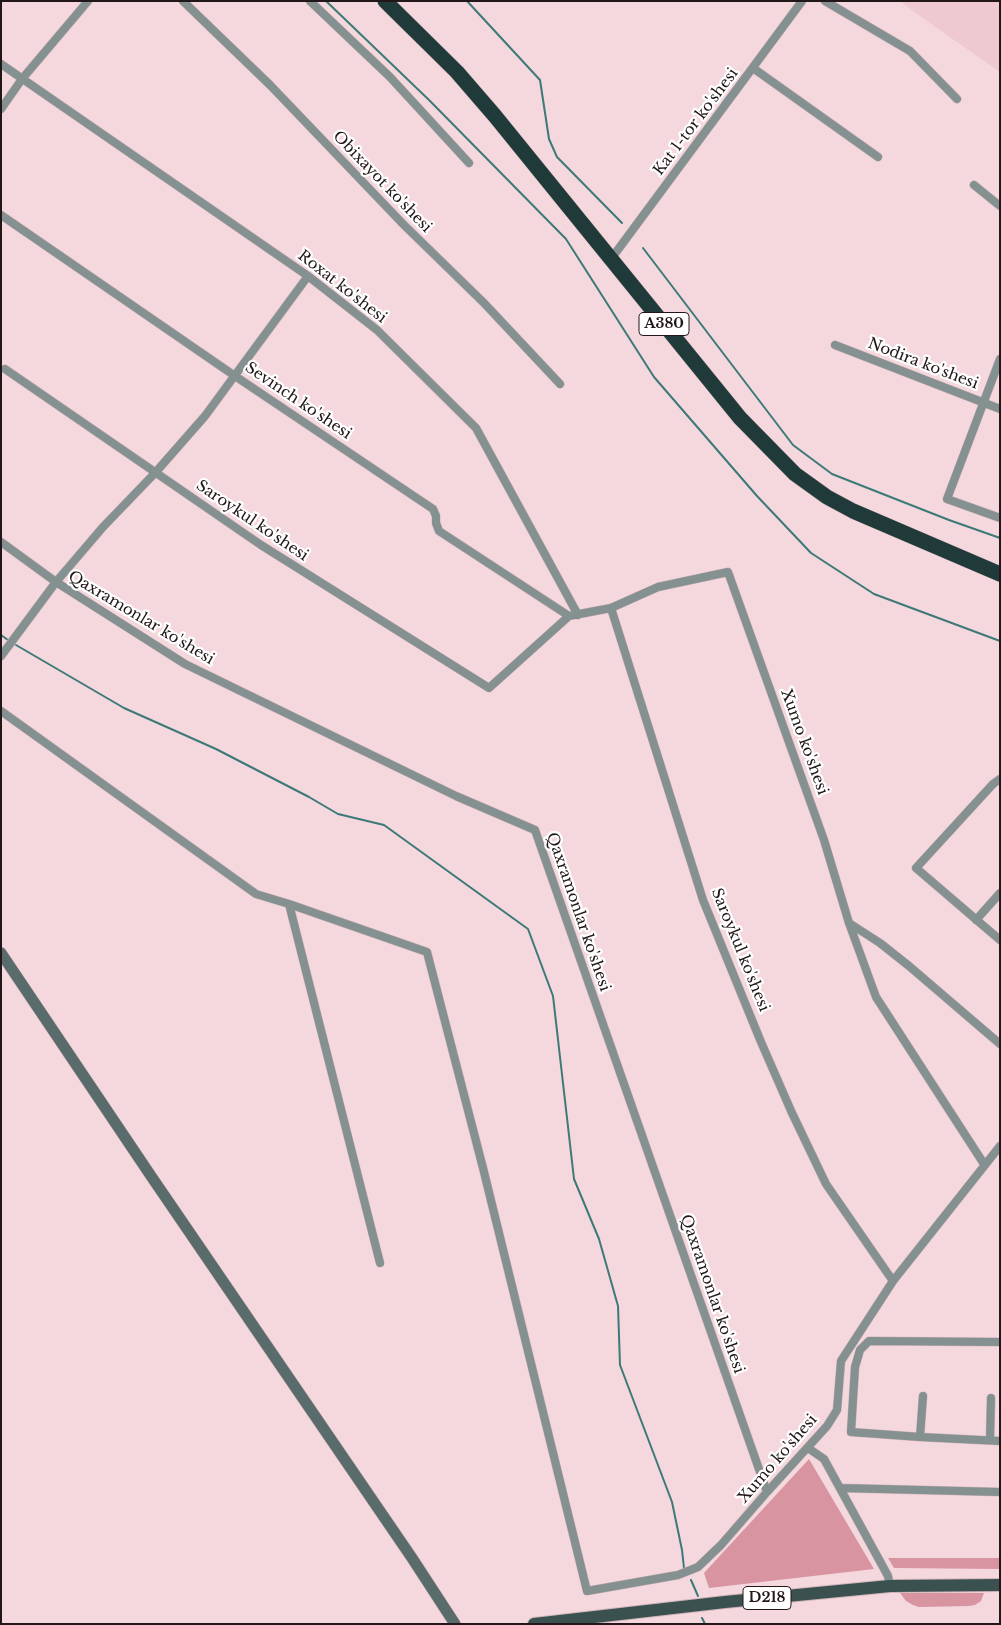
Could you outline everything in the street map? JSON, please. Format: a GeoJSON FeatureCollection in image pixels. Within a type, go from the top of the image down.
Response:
{"type":"FeatureCollection","features":[{"type":"Feature","properties":{"kind":"highway","name":"A380"},"geometry":{"type":"LineString","coordinates":[[385,1],[457,72],[495,116],[740,418],[795,474],[827,497],[852,511],[1000,574]]}},
{"type":"Feature","properties":{"kind":"main road","name":"D218"},"geometry":{"type":"LineString","coordinates":[[534,1624],[716,1603],[890,1586],[1000,1585]]}},
{"type":"Feature","properties":{"kind":"street"},"geometry":{"type":"LineString","coordinates":[[1,108],[22,79],[88,1]]}},
{"type":"Feature","properties":{"kind":"street","name":"Obixayot ko'shesi"},"geometry":{"type":"LineString","coordinates":[[183,1],[270,85],[404,225],[484,303],[560,384]]}},
{"type":"Feature","properties":{"kind":"street"},"geometry":{"type":"LineString","coordinates":[[310,1],[390,77],[469,163]]}},
{"type":"Feature","properties":{"kind":"street","name":"Kat 1-tor ko'shesi"},"geometry":{"type":"LineString","coordinates":[[611,259],[802,1]]}},
{"type":"Feature","properties":{"kind":"street"},"geometry":{"type":"LineString","coordinates":[[825,1],[910,51],[957,99]]}},
{"type":"Feature","properties":{"kind":"street","name":"Roxat ko'shesi"},"geometry":{"type":"LineString","coordinates":[[1,64],[308,276],[377,330],[476,428],[578,615]]}},
{"type":"Feature","properties":{"kind":"street"},"geometry":{"type":"LineString","coordinates":[[753,68],[878,157]]}},
{"type":"Feature","properties":{"kind":"street"},"geometry":{"type":"LineString","coordinates":[[974,185],[1000,206]]}},
{"type":"Feature","properties":{"kind":"street","name":"Sevinch ko'shesi"},"geometry":{"type":"LineString","coordinates":[[1,215],[433,509],[439,531],[568,616]]}},
{"type":"Feature","properties":{"kind":"street"},"geometry":{"type":"LineString","coordinates":[[1,656],[56,582],[103,527],[155,473],[205,416],[308,276]]}},
{"type":"Feature","properties":{"kind":"street","name":"Nodira ko'shesi"},"geometry":{"type":"LineString","coordinates":[[835,345],[1000,409]]}},
{"type":"Feature","properties":{"kind":"street"},"geometry":{"type":"LineString","coordinates":[[1000,360],[946,499],[1000,518]]}},
{"type":"Feature","properties":{"kind":"street","name":"Saroykul ko'shesi"},"geometry":{"type":"LineString","coordinates":[[5,369],[261,545],[489,688],[568,616]]}},
{"type":"Feature","properties":{"kind":"street","name":"Qaxramonlar ko'shesi"},"geometry":{"type":"LineString","coordinates":[[1,542],[56,582],[185,664],[456,796],[535,830],[767,1492]]}},
{"type":"Feature","properties":{"kind":"street","name":"Xumo ko'shesi"},"geometry":{"type":"LineString","coordinates":[[611,608],[658,587],[728,572],[824,840],[848,923],[876,997],[984,1164]]}},
{"type":"Feature","properties":{"kind":"street"},"geometry":{"type":"LineString","coordinates":[[568,616],[611,608]]}},
{"type":"Feature","properties":{"kind":"street","name":"Saroykul ko'shesi"},"geometry":{"type":"LineString","coordinates":[[611,608],[704,900],[761,1042],[826,1184],[893,1281]]}},
{"type":"Feature","properties":{"kind":"street"},"geometry":{"type":"LineString","coordinates":[[1,710],[256,894],[290,904],[380,1263]]}},
{"type":"Feature","properties":{"kind":"street"},"geometry":{"type":"LineString","coordinates":[[1000,779],[993,784],[916,868],[1000,940]]}},
{"type":"Feature","properties":{"kind":"street"},"geometry":{"type":"LineString","coordinates":[[976,920],[1000,893]]}},
{"type":"Feature","properties":{"kind":"street","name":"Xumo ko'shesi"},"geometry":{"type":"LineString","coordinates":[[290,904],[427,952],[483,1168],[587,1591],[678,1575],[698,1567],[722,1545],[827,1426],[837,1410],[841,1361],[893,1281],[1000,1146]]}},
{"type":"Feature","properties":{"kind":"street"},"geometry":{"type":"LineString","coordinates":[[848,923],[880,943],[909,966],[1000,1044]]}},
{"type":"Feature","properties":{"kind":"street"},"geometry":{"type":"LineString","coordinates":[[1,953],[151,1176],[407,1549],[455,1624]]}},
{"type":"Feature","properties":{"kind":"street"},"geometry":{"type":"LineString","coordinates":[[1000,1342],[868,1341],[860,1350],[855,1367],[852,1432],[1000,1441]]}},
{"type":"Feature","properties":{"kind":"street"},"geometry":{"type":"LineString","coordinates":[[920,1437],[923,1396]]}},
{"type":"Feature","properties":{"kind":"street"},"geometry":{"type":"LineString","coordinates":[[990,1440],[991,1398]]}},
{"type":"Feature","properties":{"kind":"street"},"geometry":{"type":"LineString","coordinates":[[808,1448],[824,1459],[888,1576],[890,1586]]}},
{"type":"Feature","properties":{"kind":"street"},"geometry":{"type":"LineString","coordinates":[[840,1488],[1000,1492]]}},
{"type":"Feature","properties":{"kind":"shaded area"},"geometry":{"type":"Polygon","coordinates":[[[900,1],[1000,1],[1000,72],[924,19],[900,1]]]}},
{"type":"Feature","properties":{"kind":"shaded area"},"geometry":{"type":"Polygon","coordinates":[[[809,1459],[874,1569],[709,1588],[704,1573],[809,1459]]]}},
{"type":"Feature","properties":{"kind":"shaded area"},"geometry":{"type":"Polygon","coordinates":[[[888,1558],[1000,1558],[1000,1569],[894,1568],[888,1558]]]}},
{"type":"Feature","properties":{"kind":"shaded area"},"geometry":{"type":"Polygon","coordinates":[[[900,1593],[984,1593],[981,1601],[975,1605],[919,1607],[906,1601],[900,1593]]]}},
{"type":"Feature","properties":{"kind":"waterway"},"geometry":{"type":"LineString","coordinates":[[326,1],[429,100],[566,239],[654,377],[757,496],[811,553],[874,594],[1000,641]]}},
{"type":"Feature","properties":{"kind":"waterway"},"geometry":{"type":"LineString","coordinates":[[467,1],[540,80],[549,139],[557,157],[622,223]]}},
{"type":"Feature","properties":{"kind":"waterway"},"geometry":{"type":"LineString","coordinates":[[643,248],[793,445],[832,474],[1000,538]]}},
{"type":"Feature","properties":{"kind":"waterway"},"geometry":{"type":"LineString","coordinates":[[1,635],[8,640]]}},
{"type":"Feature","properties":{"kind":"waterway"},"geometry":{"type":"LineString","coordinates":[[16,645],[124,708],[216,749],[338,814],[384,825],[528,929],[553,996],[574,1179],[599,1239],[618,1306],[620,1365],[672,1502],[684,1568]]}},
{"type":"Feature","properties":{"kind":"waterway"},"geometry":{"type":"LineString","coordinates":[[691,1580],[698,1596]]}},
{"type":"Feature","properties":{"kind":"waterway"},"geometry":{"type":"LineString","coordinates":[[702,1618],[705,1624]]}}]}
